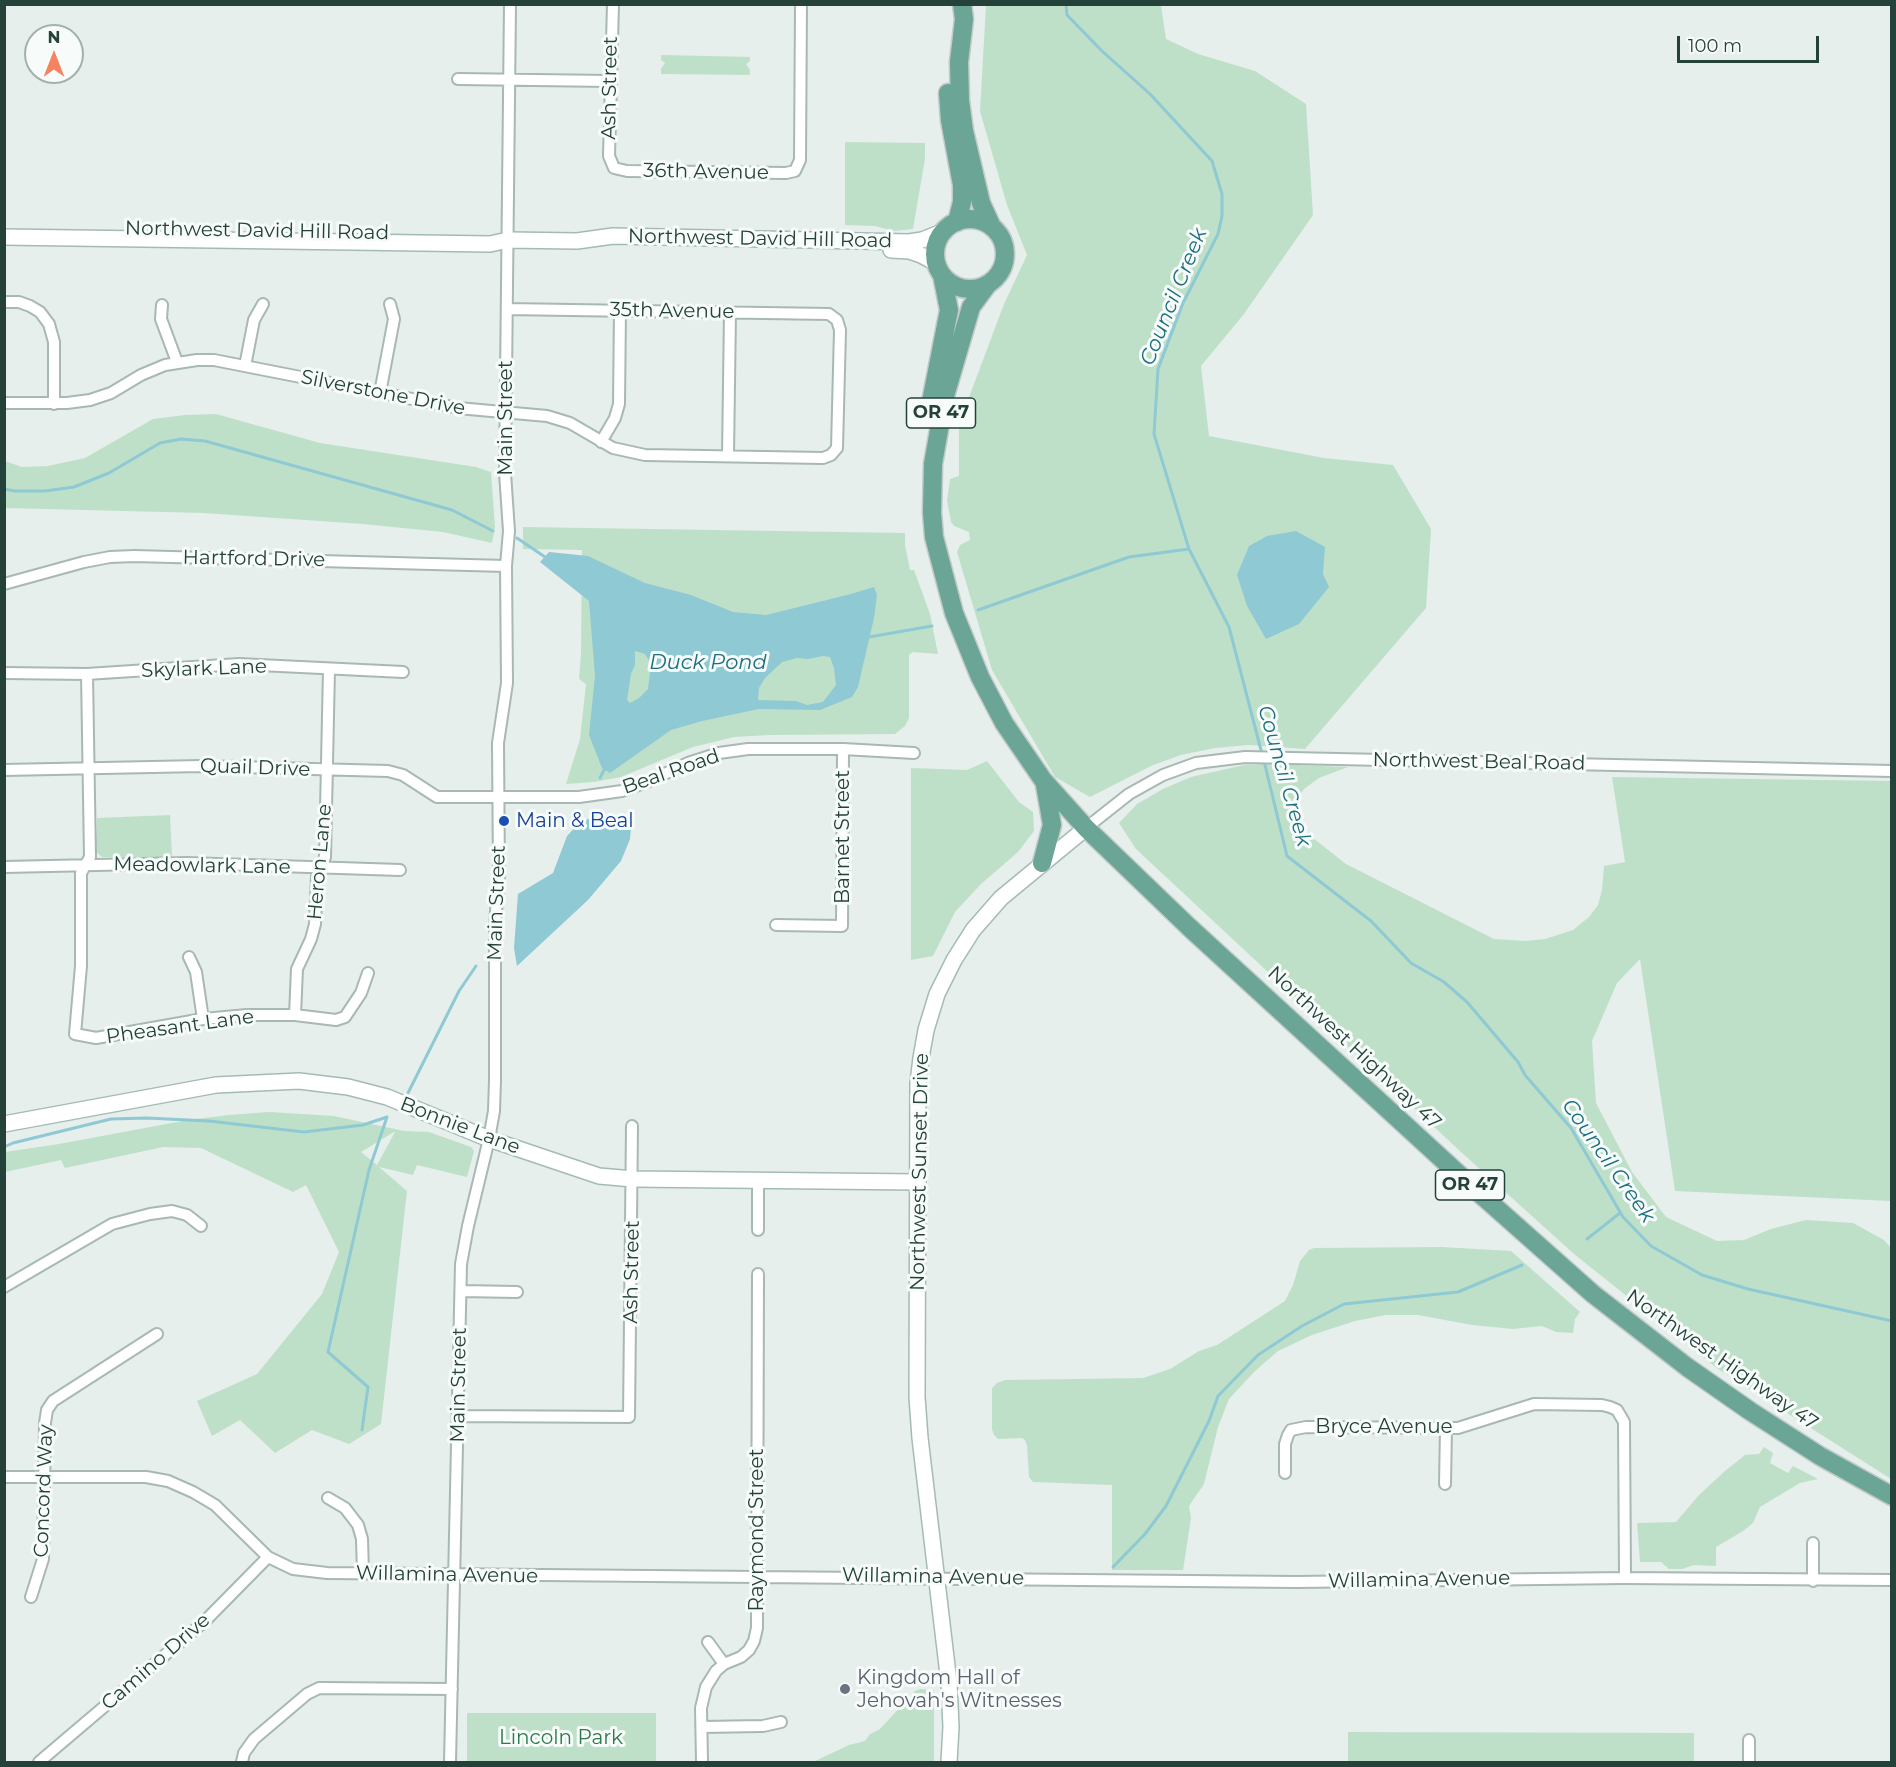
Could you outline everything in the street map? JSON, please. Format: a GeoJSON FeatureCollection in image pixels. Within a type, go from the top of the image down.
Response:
{"type":"FeatureCollection","features":[{"type":"Feature","properties":{"kind":"main road"},"geometry":{"type":"LineString","coordinates":[[962,5],[964,19],[959,62],[964,131],[981,203],[992,227],[999,235],[1004,256],[1002,267],[988,284],[968,289],[949,282],[939,269],[935,252],[937,242],[950,227],[962,202],[962,185],[950,120],[948,54],[954,17],[962,5]]}},
{"type":"Feature","properties":{"kind":"main road"},"geometry":{"type":"LineString","coordinates":[[950,227],[975,220],[992,227]]}},
{"type":"Feature","properties":{"kind":"main road","name":"Northwest Highway 47"},"geometry":{"type":"LineString","coordinates":[[932,513],[926,504],[925,430],[949,310],[939,269]]}},
{"type":"Feature","properties":{"kind":"main road","name":"Northwest Highway 47"},"geometry":{"type":"LineString","coordinates":[[988,284],[971,307],[945,396],[933,464],[934,537],[947,591],[971,657],[1004,723],[1044,780],[1086,828],[1190,927],[1476,1191],[1593,1294],[1734,1401],[1820,1456],[1892,1496]]}},
{"type":"Feature","properties":{"kind":"main road"},"geometry":{"type":"LineString","coordinates":[[1042,863],[1053,825],[1044,780]]}},
{"type":"Feature","properties":{"kind":"street","name":"Main Street"},"geometry":{"type":"LineString","coordinates":[[450,1762],[461,1291],[464,1248],[494,1111],[495,924],[499,876],[498,743],[507,683],[506,566],[509,531],[505,473],[510,4]]}},
{"type":"Feature","properties":{"kind":"street","name":"Ash Street"},"geometry":{"type":"LineString","coordinates":[[613,4],[609,156],[617,169]]}},
{"type":"Feature","properties":{"kind":"street","name":"36th Avenue"},"geometry":{"type":"LineString","coordinates":[[617,169],[786,173],[795,171],[800,160],[801,4]]}},
{"type":"Feature","properties":{"kind":"street"},"geometry":{"type":"LineString","coordinates":[[458,79],[610,81]]}},
{"type":"Feature","properties":{"kind":"street","name":"Northwest David Hill Road"},"geometry":{"type":"LineString","coordinates":[[4,227],[484,234],[508,240]]}},
{"type":"Feature","properties":{"kind":"street","name":"Northwest David Hill Road"},"geometry":{"type":"LineString","coordinates":[[4,237],[484,244],[508,240],[577,241],[613,236],[909,242],[922,240],[950,227]]}},
{"type":"Feature","properties":{"kind":"street","name":"Northwest David Hill Road"},"geometry":{"type":"LineString","coordinates":[[577,241],[589,246],[897,250],[921,255],[939,269]]}},
{"type":"Feature","properties":{"kind":"street"},"geometry":{"type":"LineString","coordinates":[[4,302],[19,302],[33,308],[49,324],[54,342],[54,404]]}},
{"type":"Feature","properties":{"kind":"street"},"geometry":{"type":"LineString","coordinates":[[245,366],[254,320],[263,304]]}},
{"type":"Feature","properties":{"kind":"street"},"geometry":{"type":"LineString","coordinates":[[380,393],[394,319],[390,304]]}},
{"type":"Feature","properties":{"kind":"street"},"geometry":{"type":"LineString","coordinates":[[162,305],[161,319],[177,362]]}},
{"type":"Feature","properties":{"kind":"street","name":"35th Avenue"},"geometry":{"type":"LineString","coordinates":[[507,309],[825,313],[835,318],[840,329],[838,441],[833,453]]}},
{"type":"Feature","properties":{"kind":"street"},"geometry":{"type":"LineString","coordinates":[[601,442],[615,418],[619,404],[620,310]]}},
{"type":"Feature","properties":{"kind":"street"},"geometry":{"type":"LineString","coordinates":[[728,456],[730,312]]}},
{"type":"Feature","properties":{"kind":"street","name":"Silverstone Drive"},"geometry":{"type":"LineString","coordinates":[[4,403],[79,402],[100,397],[153,370],[177,362],[214,360],[459,408],[539,415],[565,421],[621,451],[645,455],[823,458],[833,453]]}},
{"type":"Feature","properties":{"kind":"street","name":"Hartford Drive"},"geometry":{"type":"LineString","coordinates":[[4,584],[84,562],[110,557],[134,556],[506,566]]}},
{"type":"Feature","properties":{"kind":"street","name":"Skylark Lane"},"geometry":{"type":"LineString","coordinates":[[4,673],[87,674],[240,664],[403,672]]}},
{"type":"Feature","properties":{"kind":"street","name":"Heron Lane"},"geometry":{"type":"LineString","coordinates":[[295,1015],[297,969],[311,939],[315,924],[317,876],[325,856],[329,669]]}},
{"type":"Feature","properties":{"kind":"street","name":"Pheasant Lane"},"geometry":{"type":"LineString","coordinates":[[87,674],[90,857],[81,873],[81,966],[75,1034],[96,1038],[203,1019],[247,1015],[295,1015],[336,1020],[345,1017],[361,993],[368,973]]}},
{"type":"Feature","properties":{"kind":"street","name":"Beal Road"},"geometry":{"type":"LineString","coordinates":[[499,798],[579,797],[622,790],[647,782],[688,763],[719,753],[748,749],[843,749],[914,753]]}},
{"type":"Feature","properties":{"kind":"street","name":"Barnet Street"},"geometry":{"type":"LineString","coordinates":[[776,925],[842,926],[843,749]]}},
{"type":"Feature","properties":{"kind":"street","name":"Northwest Beal Road"},"geometry":{"type":"LineString","coordinates":[[1086,828],[1129,794],[1163,775],[1196,763],[1245,757],[1892,771]]}},
{"type":"Feature","properties":{"kind":"street","name":"Quail Drive"},"geometry":{"type":"LineString","coordinates":[[4,770],[201,766],[394,772],[403,775],[436,797],[499,798]]}},
{"type":"Feature","properties":{"kind":"street","name":"Northwest Sunset Drive"},"geometry":{"type":"LineString","coordinates":[[949,1762],[950,1696],[917,1397],[919,1071],[926,1030],[937,994],[954,960],[980,922],[1001,898],[1086,828]]}},
{"type":"Feature","properties":{"kind":"street","name":"Meadowlark Lane"},"geometry":{"type":"LineString","coordinates":[[4,867],[187,863],[400,870]]}},
{"type":"Feature","properties":{"kind":"street"},"geometry":{"type":"LineString","coordinates":[[189,957],[196,972],[203,1019]]}},
{"type":"Feature","properties":{"kind":"street","name":"Bonnie Lane"},"geometry":{"type":"LineString","coordinates":[[4,1124],[206,1086],[299,1082],[369,1092],[489,1139],[584,1173],[599,1176],[633,1179],[918,1182]]}},
{"type":"Feature","properties":{"kind":"street","name":"Ash Street"},"geometry":{"type":"LineString","coordinates":[[459,1416],[629,1417],[632,1126]]}},
{"type":"Feature","properties":{"kind":"street"},"geometry":{"type":"LineString","coordinates":[[758,1180],[758,1230]]}},
{"type":"Feature","properties":{"kind":"street"},"geometry":{"type":"LineString","coordinates":[[4,1287],[111,1224],[172,1211],[187,1215],[201,1226]]}},
{"type":"Feature","properties":{"kind":"street","name":"Raymond Street"},"geometry":{"type":"LineString","coordinates":[[702,1762],[702,1708],[706,1687],[716,1671],[724,1664],[741,1657],[754,1641],[757,1628],[758,1274]]}},
{"type":"Feature","properties":{"kind":"street"},"geometry":{"type":"LineString","coordinates":[[461,1291],[517,1293]]}},
{"type":"Feature","properties":{"kind":"street","name":"Concord Way"},"geometry":{"type":"LineString","coordinates":[[31,1598],[44,1559],[47,1410],[53,1401],[157,1334]]}},
{"type":"Feature","properties":{"kind":"street","name":"Bryce Avenue"},"geometry":{"type":"LineString","coordinates":[[1285,1473],[1285,1444],[1292,1430],[1306,1427],[1466,1427],[1534,1404],[1602,1405],[1617,1410],[1622,1416],[1624,1430],[1625,1578]]}},
{"type":"Feature","properties":{"kind":"street"},"geometry":{"type":"LineString","coordinates":[[1445,1484],[1446,1428]]}},
{"type":"Feature","properties":{"kind":"street","name":"Willamina Avenue"},"geometry":{"type":"LineString","coordinates":[[4,1477],[146,1477],[168,1481],[215,1505],[268,1557],[293,1569],[308,1572],[1296,1582],[1625,1578],[1892,1580]]}},
{"type":"Feature","properties":{"kind":"street"},"geometry":{"type":"LineString","coordinates":[[328,1498],[345,1508],[358,1526],[363,1547],[363,1573]]}},
{"type":"Feature","properties":{"kind":"street"},"geometry":{"type":"LineString","coordinates":[[1812,1543],[1813,1581]]}},
{"type":"Feature","properties":{"kind":"street","name":"Camino Drive"},"geometry":{"type":"LineString","coordinates":[[39,1762],[205,1621],[268,1557]]}},
{"type":"Feature","properties":{"kind":"street"},"geometry":{"type":"LineString","coordinates":[[708,1642],[724,1664]]}},
{"type":"Feature","properties":{"kind":"street"},"geometry":{"type":"LineString","coordinates":[[242,1762],[244,1753],[254,1739],[307,1694],[319,1688],[452,1689]]}},
{"type":"Feature","properties":{"kind":"street"},"geometry":{"type":"LineString","coordinates":[[702,1727],[763,1726],[781,1722]]}},
{"type":"Feature","properties":{"kind":"street"},"geometry":{"type":"LineString","coordinates":[[1749,1740],[1749,1762]]}},
{"type":"Feature","properties":{"kind":"green space"},"geometry":{"type":"Polygon","coordinates":[[[986,5],[1161,5],[1166,39],[1198,54],[1255,71],[1306,104],[1313,215],[1244,314],[1201,366],[1209,436],[1324,458],[1393,465],[1431,529],[1426,608],[1305,749],[1248,745],[1215,748],[1181,755],[1153,765],[1090,797],[1055,777],[992,670],[957,552],[960,545],[970,540],[969,532],[954,526],[951,522],[947,501],[950,479],[959,476],[959,424],[1004,304],[1027,255],[1007,205],[980,111],[986,5]]]}},
{"type":"Feature","properties":{"kind":"green space"},"geometry":{"type":"Polygon","coordinates":[[[661,55],[750,57],[750,61],[746,64],[750,75],[661,74],[665,63],[661,60],[661,55]]]}},
{"type":"Feature","properties":{"kind":"green space"},"geometry":{"type":"Polygon","coordinates":[[[845,142],[925,143],[925,159],[913,229],[894,231],[875,226],[845,225],[845,142]]]}},
{"type":"Feature","properties":{"kind":"green space"},"geometry":{"type":"Polygon","coordinates":[[[216,414],[320,443],[476,467],[491,472],[495,527],[492,543],[443,532],[363,524],[203,513],[5,508],[5,461],[22,467],[48,466],[85,458],[153,419],[216,414]]]}},
{"type":"Feature","properties":{"kind":"green space"},"geometry":{"type":"Polygon","coordinates":[[[523,527],[905,533],[910,570],[914,570],[930,614],[938,654],[913,652],[909,655],[909,718],[905,726],[895,734],[734,737],[693,747],[621,777],[566,784],[580,739],[586,684],[579,679],[582,550],[523,549],[523,527]]]}},
{"type":"Feature","properties":{"kind":"green space"},"geometry":{"type":"Polygon","coordinates":[[[987,761],[1019,802],[1033,812],[1034,831],[1018,852],[981,884],[955,912],[933,956],[911,960],[911,768],[967,770],[987,761]]]}},
{"type":"Feature","properties":{"kind":"green space"},"geometry":{"type":"Polygon","coordinates":[[[1244,765],[1348,767],[1319,778],[1304,789],[1296,800],[1304,831],[1346,864],[1494,939],[1526,941],[1545,939],[1573,930],[1589,917],[1598,905],[1604,866],[1625,862],[1612,777],[1891,781],[1891,1201],[1675,1191],[1640,959],[1617,983],[1592,1041],[1596,1103],[1632,1172],[1666,1217],[1717,1241],[1744,1240],[1771,1229],[1806,1220],[1853,1223],[1884,1240],[1891,1248],[1891,1479],[1718,1369],[1574,1254],[1461,1152],[1136,849],[1119,823],[1137,804],[1191,777],[1244,765]]]}},
{"type":"Feature","properties":{"kind":"green space"},"geometry":{"type":"Polygon","coordinates":[[[170,815],[172,857],[102,857],[96,852],[97,818],[170,815]]]}},
{"type":"Feature","properties":{"kind":"green space"},"geometry":{"type":"Polygon","coordinates":[[[269,1112],[334,1116],[404,1131],[429,1132],[471,1147],[474,1151],[467,1177],[417,1165],[413,1175],[379,1167],[407,1191],[381,1424],[349,1444],[312,1430],[275,1453],[240,1420],[212,1436],[197,1401],[257,1374],[322,1294],[339,1252],[306,1185],[293,1192],[201,1148],[163,1147],[65,1168],[61,1160],[5,1172],[5,1152],[229,1115],[269,1112]],[[395,1132],[361,1152],[377,1165],[395,1132]]]}},
{"type":"Feature","properties":{"kind":"green space"},"geometry":{"type":"Polygon","coordinates":[[[1442,1247],[1511,1251],[1580,1312],[1575,1319],[1573,1333],[1556,1332],[1542,1326],[1513,1329],[1472,1325],[1418,1315],[1386,1315],[1355,1321],[1312,1335],[1278,1351],[1229,1399],[1218,1427],[1204,1484],[1189,1506],[1191,1518],[1183,1570],[1112,1570],[1112,1485],[1033,1482],[1029,1477],[1025,1440],[1022,1438],[998,1439],[994,1435],[992,1388],[997,1383],[1005,1380],[1143,1378],[1170,1369],[1199,1351],[1217,1345],[1285,1301],[1293,1285],[1300,1261],[1309,1250],[1314,1248],[1442,1247]]]}},
{"type":"Feature","properties":{"kind":"green space"},"geometry":{"type":"Polygon","coordinates":[[[1764,1447],[1773,1453],[1770,1463],[1788,1473],[1793,1466],[1818,1479],[1800,1483],[1760,1507],[1753,1523],[1716,1547],[1716,1566],[1694,1565],[1682,1569],[1669,1569],[1661,1562],[1640,1562],[1637,1523],[1676,1522],[1699,1495],[1725,1471],[1745,1455],[1759,1454],[1764,1447]]]}},
{"type":"Feature","properties":{"kind":"green space"},"geometry":{"type":"Polygon","coordinates":[[[934,1690],[934,1762],[813,1762],[849,1745],[865,1741],[870,1734],[880,1729],[915,1691],[934,1690]]]}},
{"type":"Feature","properties":{"kind":"green space","name":"Lincoln Park"},"geometry":{"type":"Polygon","coordinates":[[[467,1713],[656,1713],[656,1762],[467,1762],[467,1713]]]}},
{"type":"Feature","properties":{"kind":"green space"},"geometry":{"type":"Polygon","coordinates":[[[1348,1732],[1694,1733],[1694,1762],[1348,1762],[1348,1732]]]}},
{"type":"Feature","properties":{"kind":"water"},"geometry":{"type":"Polygon","coordinates":[[[1296,531],[1325,547],[1323,574],[1329,587],[1299,624],[1266,639],[1247,606],[1237,575],[1249,546],[1267,536],[1296,531]]]}},
{"type":"Feature","properties":{"kind":"water","name":"Duck Pond"},"geometry":{"type":"Polygon","coordinates":[[[549,552],[588,556],[645,583],[691,595],[733,612],[766,615],[874,587],[877,595],[874,618],[858,687],[852,697],[820,710],[759,709],[671,730],[610,773],[602,768],[589,735],[595,676],[589,601],[540,562],[549,552]],[[635,651],[635,665],[631,674],[627,700],[630,703],[648,689],[651,664],[645,654],[635,651]],[[830,657],[782,662],[765,678],[759,688],[758,700],[796,701],[807,705],[823,702],[836,685],[830,657]]]}},
{"type":"Feature","properties":{"kind":"water"},"geometry":{"type":"Polygon","coordinates":[[[603,817],[623,819],[631,827],[630,839],[621,861],[588,900],[517,966],[514,948],[518,894],[553,873],[567,836],[582,820],[603,817]]]}},
{"type":"Feature","properties":{"kind":"waterway","name":"Council Creek"},"geometry":{"type":"LineString","coordinates":[[1066,4],[1067,15],[1102,51],[1150,94],[1212,161],[1222,194],[1222,216],[1218,234],[1183,303],[1158,369],[1154,434],[1189,549],[1229,627],[1262,754]]}},
{"type":"Feature","properties":{"kind":"waterway"},"geometry":{"type":"LineString","coordinates":[[4,489],[45,491],[74,487],[109,473],[160,443],[181,439],[205,441],[452,510],[493,531]]}},
{"type":"Feature","properties":{"kind":"waterway"},"geometry":{"type":"LineString","coordinates":[[517,538],[548,559]]}},
{"type":"Feature","properties":{"kind":"waterway"},"geometry":{"type":"LineString","coordinates":[[978,610],[1129,557],[1189,549]]}},
{"type":"Feature","properties":{"kind":"waterway"},"geometry":{"type":"LineString","coordinates":[[869,637],[932,626]]}},
{"type":"Feature","properties":{"kind":"waterway","name":"Council Creek"},"geometry":{"type":"LineString","coordinates":[[1264,761],[1287,856],[1371,921],[1411,963],[1444,982],[1467,1002],[1571,1128],[1623,1217],[1651,1246],[1702,1275],[1748,1289],[1892,1321]]}},
{"type":"Feature","properties":{"kind":"waterway"},"geometry":{"type":"LineString","coordinates":[[600,778],[606,766]]}},
{"type":"Feature","properties":{"kind":"waterway"},"geometry":{"type":"LineString","coordinates":[[408,1093],[459,991],[476,966]]}},
{"type":"Feature","properties":{"kind":"waterway"},"geometry":{"type":"LineString","coordinates":[[4,1147],[111,1119],[209,1121],[304,1132],[363,1125],[387,1117]]}},
{"type":"Feature","properties":{"kind":"waterway"},"geometry":{"type":"LineString","coordinates":[[362,1430],[368,1387],[328,1352],[369,1170],[387,1117]]}},
{"type":"Feature","properties":{"kind":"waterway"},"geometry":{"type":"LineString","coordinates":[[1587,1239],[1620,1213]]}},
{"type":"Feature","properties":{"kind":"waterway"},"geometry":{"type":"LineString","coordinates":[[1113,1567],[1145,1534],[1166,1506],[1209,1421],[1218,1396],[1258,1355],[1302,1326],[1344,1304],[1458,1292],[1522,1265]]}},
{"type":"Feature","properties":{"kind":"place","name":"Main & Beal"},"geometry":{"type":"Point","coordinates":[504,821]}},
{"type":"Feature","properties":{"kind":"place","name":"Kingdom Hall of Jehovah's Witnesses"},"geometry":{"type":"Point","coordinates":[845,1689]}}]}
